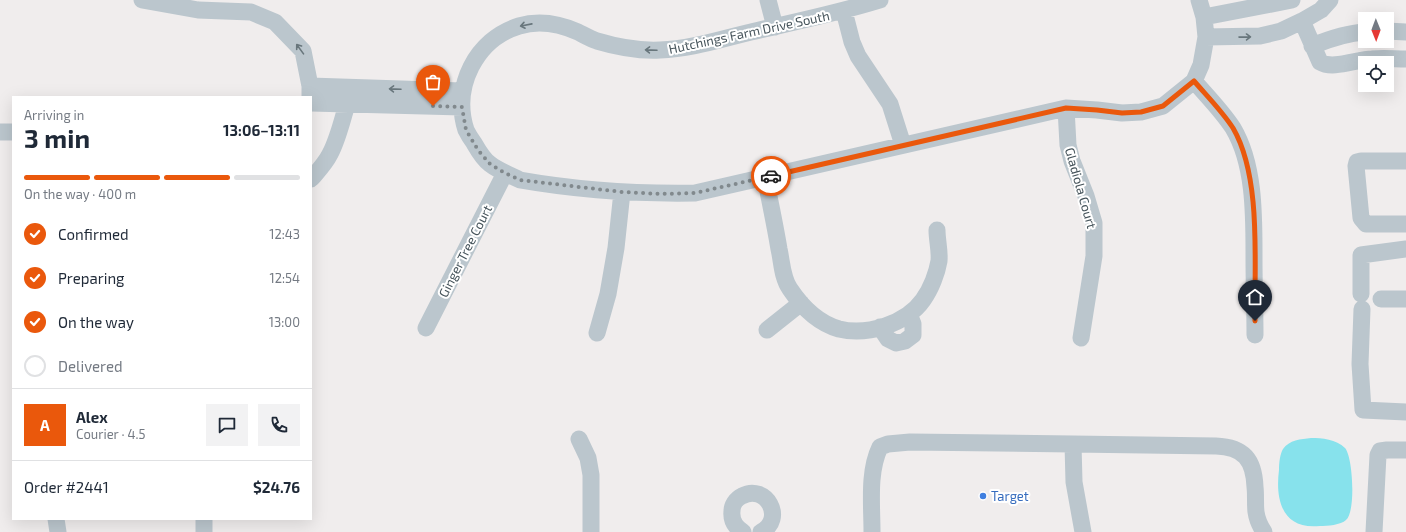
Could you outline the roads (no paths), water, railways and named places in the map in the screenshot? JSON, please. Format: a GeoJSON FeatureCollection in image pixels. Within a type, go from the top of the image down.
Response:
{"type":"FeatureCollection","features":[{"type":"Feature","properties":{"kind":"street"},"geometry":{"type":"LineString","coordinates":[[142,0],[198,10],[253,6],[275,22],[303,51],[310,91],[462,99]]}},
{"type":"Feature","properties":{"kind":"street"},"geometry":{"type":"LineString","coordinates":[[768,0],[775,27]]}},
{"type":"Feature","properties":{"kind":"street","name":"Hutchings Farm Drive South"},"geometry":{"type":"LineString","coordinates":[[462,99],[468,72],[478,55],[489,44],[503,34],[519,26],[538,23],[559,25],[595,40],[617,46],[660,50],[687,47],[844,11],[880,0]]}},
{"type":"Feature","properties":{"kind":"street"},"geometry":{"type":"LineString","coordinates":[[462,99],[466,130],[478,150],[490,164],[520,180],[622,192],[660,194],[695,193],[1066,108],[1122,113],[1141,112],[1163,106],[1194,81],[1201,65],[1206,37],[1204,18],[1199,0]]}},
{"type":"Feature","properties":{"kind":"street"},"geometry":{"type":"LineString","coordinates":[[1204,18],[1292,0]]}},
{"type":"Feature","properties":{"kind":"street"},"geometry":{"type":"LineString","coordinates":[[1206,37],[1260,36],[1281,31],[1321,10],[1330,0]]}},
{"type":"Feature","properties":{"kind":"street"},"geometry":{"type":"LineString","coordinates":[[844,11],[852,42],[858,56],[890,104],[903,145]]}},
{"type":"Feature","properties":{"kind":"street"},"geometry":{"type":"LineString","coordinates":[[1302,21],[1320,62],[1325,65],[1335,65],[1370,59],[1406,59]]}},
{"type":"Feature","properties":{"kind":"street"},"geometry":{"type":"LineString","coordinates":[[1394,31],[1406,32]]}},
{"type":"Feature","properties":{"kind":"street"},"geometry":{"type":"LineString","coordinates":[[1312,46],[1330,39],[1358,33]]}},
{"type":"Feature","properties":{"kind":"street"},"geometry":{"type":"LineString","coordinates":[[1194,81],[1233,129],[1243,152],[1248,172],[1254,206],[1255,335]]}},
{"type":"Feature","properties":{"kind":"street"},"geometry":{"type":"LineString","coordinates":[[312,103],[347,104],[462,99]]}},
{"type":"Feature","properties":{"kind":"street"},"geometry":{"type":"LineString","coordinates":[[312,178],[323,166],[330,154],[347,104]]}},
{"type":"Feature","properties":{"kind":"street","name":"Gladiola Court"},"geometry":{"type":"LineString","coordinates":[[1066,108],[1068,146],[1072,161],[1086,196],[1094,224],[1094,256],[1081,338]]}},
{"type":"Feature","properties":{"kind":"street"},"geometry":{"type":"LineString","coordinates":[[0,132],[12,132]]}},
{"type":"Feature","properties":{"kind":"street"},"geometry":{"type":"LineString","coordinates":[[1406,161],[1361,161],[1357,162],[1356,166],[1361,218],[1363,222],[1366,224],[1406,224]]}},
{"type":"Feature","properties":{"kind":"street","name":"Ginger Tree Court"},"geometry":{"type":"LineString","coordinates":[[426,328],[505,173]]}},
{"type":"Feature","properties":{"kind":"street"},"geometry":{"type":"LineString","coordinates":[[765,177],[783,272],[789,288],[812,316],[838,328],[855,331],[880,327],[895,322],[909,314],[923,300],[932,283],[939,260],[937,230]]}},
{"type":"Feature","properties":{"kind":"street"},"geometry":{"type":"LineString","coordinates":[[597,333],[608,294],[616,248],[622,192]]}},
{"type":"Feature","properties":{"kind":"street"},"geometry":{"type":"LineString","coordinates":[[1406,249],[1361,255],[1360,364],[1363,410],[1406,412]]}},
{"type":"Feature","properties":{"kind":"street"},"geometry":{"type":"LineString","coordinates":[[1381,299],[1406,299]]}},
{"type":"Feature","properties":{"kind":"street"},"geometry":{"type":"LineString","coordinates":[[768,330],[801,303]]}},
{"type":"Feature","properties":{"kind":"street"},"geometry":{"type":"LineString","coordinates":[[579,438],[588,458],[591,475],[591,532]]}},
{"type":"Feature","properties":{"kind":"street"},"geometry":{"type":"LineString","coordinates":[[872,532],[873,471],[875,458],[880,447],[888,444],[910,442],[1228,446],[1238,450],[1244,455],[1250,464],[1254,475],[1256,512],[1260,526],[1264,532]]}},
{"type":"Feature","properties":{"kind":"street"},"geometry":{"type":"LineString","coordinates":[[1073,444],[1074,482],[1084,532]]}},
{"type":"Feature","properties":{"kind":"street"},"geometry":{"type":"LineString","coordinates":[[1374,532],[1378,455],[1380,451],[1406,450]]}},
{"type":"Feature","properties":{"kind":"street"},"geometry":{"type":"LineString","coordinates":[[743,532],[738,529],[734,523],[731,516],[732,509],[734,503],[739,498],[745,494],[752,493],[759,494],[765,498],[770,503],[772,509],[771,522],[762,532]]}},
{"type":"Feature","properties":{"kind":"street"},"geometry":{"type":"LineString","coordinates":[[56,520],[58,532]]}},
{"type":"Feature","properties":{"kind":"street"},"geometry":{"type":"LineString","coordinates":[[204,520],[204,532]]}},
{"type":"Feature","properties":{"kind":"water"},"geometry":{"type":"Polygon","coordinates":[[[1311,438],[1333,441],[1345,448],[1348,453],[1352,496],[1349,515],[1344,522],[1320,526],[1307,526],[1297,523],[1284,511],[1280,502],[1278,481],[1279,462],[1282,451],[1292,442],[1311,438]]]}},
{"type":"Feature","properties":{"kind":"place","name":"Target"},"geometry":{"type":"Point","coordinates":[983,496]}}]}
